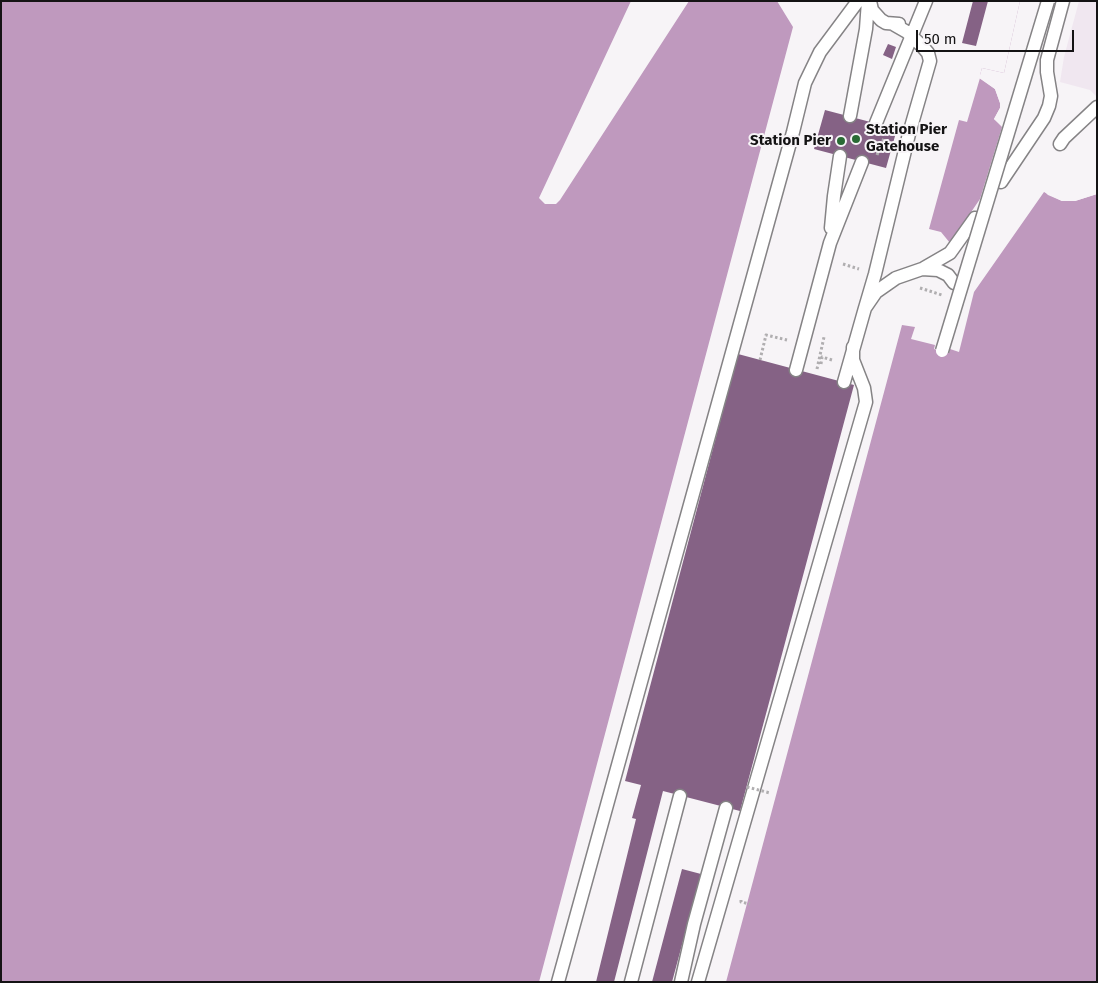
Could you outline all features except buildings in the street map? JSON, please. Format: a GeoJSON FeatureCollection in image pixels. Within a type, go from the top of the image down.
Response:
{"type":"FeatureCollection","features":[{"type":"Feature","properties":{"kind":"lane"},"geometry":{"type":"LineString","coordinates":[[558,982],[805,83],[820,52],[858,1]]}},
{"type":"Feature","properties":{"kind":"lane"},"geometry":{"type":"LineString","coordinates":[[869,1],[876,16],[886,23],[893,24],[906,22],[924,7]]}},
{"type":"Feature","properties":{"kind":"lane"},"geometry":{"type":"LineString","coordinates":[[850,116],[866,29],[869,1]]}},
{"type":"Feature","properties":{"kind":"lane"},"geometry":{"type":"LineString","coordinates":[[942,351],[1048,1]]}},
{"type":"Feature","properties":{"kind":"lane"},"geometry":{"type":"LineString","coordinates":[[1001,182],[1044,118],[1049,106],[1051,96],[1047,60],[1063,1]]}},
{"type":"Feature","properties":{"kind":"lane"},"geometry":{"type":"LineString","coordinates":[[876,123],[924,7]]}},
{"type":"Feature","properties":{"kind":"lane"},"geometry":{"type":"LineString","coordinates":[[844,382],[875,274],[909,134],[930,61],[928,54],[911,36],[893,24]]}},
{"type":"Feature","properties":{"kind":"lane"},"geometry":{"type":"LineString","coordinates":[[1060,144],[1097,107]]}},
{"type":"Feature","properties":{"kind":"lane"},"geometry":{"type":"LineString","coordinates":[[830,243],[840,156]]}},
{"type":"Feature","properties":{"kind":"lane"},"geometry":{"type":"LineString","coordinates":[[796,370],[830,243],[862,162]]}},
{"type":"Feature","properties":{"kind":"lane"},"geometry":{"type":"LineString","coordinates":[[865,308],[876,292],[888,282],[935,263],[952,249],[975,218]]}},
{"type":"Feature","properties":{"kind":"lane"},"geometry":{"type":"LineString","coordinates":[[922,269],[938,270],[948,275],[954,283],[948,267],[952,249]]}},
{"type":"Feature","properties":{"kind":"lane"},"geometry":{"type":"LineString","coordinates":[[698,982],[750,788],[866,402],[864,388],[854,360],[853,347]]}},
{"type":"Feature","properties":{"kind":"lane"},"geometry":{"type":"LineString","coordinates":[[631,982],[680,796]]}},
{"type":"Feature","properties":{"kind":"lane"},"geometry":{"type":"LineString","coordinates":[[681,982],[694,924],[726,808]]}},
{"type":"Feature","properties":{"kind":"path"},"geometry":{"type":"LineString","coordinates":[[820,364],[822,357],[832,360],[830,365]]}},
{"type":"Feature","properties":{"kind":"path"},"geometry":{"type":"LineString","coordinates":[[750,788],[770,793]]}},
{"type":"Feature","properties":{"kind":"path"},"geometry":{"type":"LineString","coordinates":[[743,894],[741,902],[750,904]]}},
{"type":"Feature","properties":{"kind":"shaded area"},"geometry":{"type":"Polygon","coordinates":[[[1,1],[1020,1],[1004,73],[982,68],[979,78],[995,89],[1000,108],[994,119],[1018,139],[1027,166],[1035,182],[1048,195],[1062,201],[1075,201],[1097,194],[1097,982],[1,982],[1,1]]]}},
{"type":"Feature","properties":{"kind":"shaded area"},"geometry":{"type":"Polygon","coordinates":[[[1079,1],[1097,1],[1097,97],[1090,90],[1060,82],[1064,57],[1079,1]]]}},
{"type":"Feature","properties":{"kind":"pier"},"geometry":{"type":"Polygon","coordinates":[[[631,1],[689,1],[560,200],[556,204],[545,204],[539,198],[631,1]]]}},
{"type":"Feature","properties":{"kind":"pier","name":"Station Pier"},"geometry":{"type":"Polygon","coordinates":[[[777,1],[1020,1],[1004,73],[982,68],[980,75],[998,88],[1003,103],[998,119],[1000,123],[1012,130],[1020,138],[1029,165],[1037,181],[1049,193],[1063,199],[1075,199],[1097,191],[1097,194],[1075,201],[1062,201],[1044,192],[974,292],[959,352],[950,349],[949,353],[934,349],[935,345],[911,339],[915,327],[902,325],[726,982],[539,982],[793,27],[777,1]],[[980,78],[967,122],[959,120],[929,229],[941,232],[950,243],[980,199],[1002,127],[994,119],[1000,108],[995,89],[980,78]]]}},
{"type":"Feature","properties":{"kind":"place","name":"Station Pier Gatehouse"},"geometry":{"type":"Point","coordinates":[856,139]}},
{"type":"Feature","properties":{"kind":"place","name":"Station Pier"},"geometry":{"type":"Point","coordinates":[841,141]}}]}
